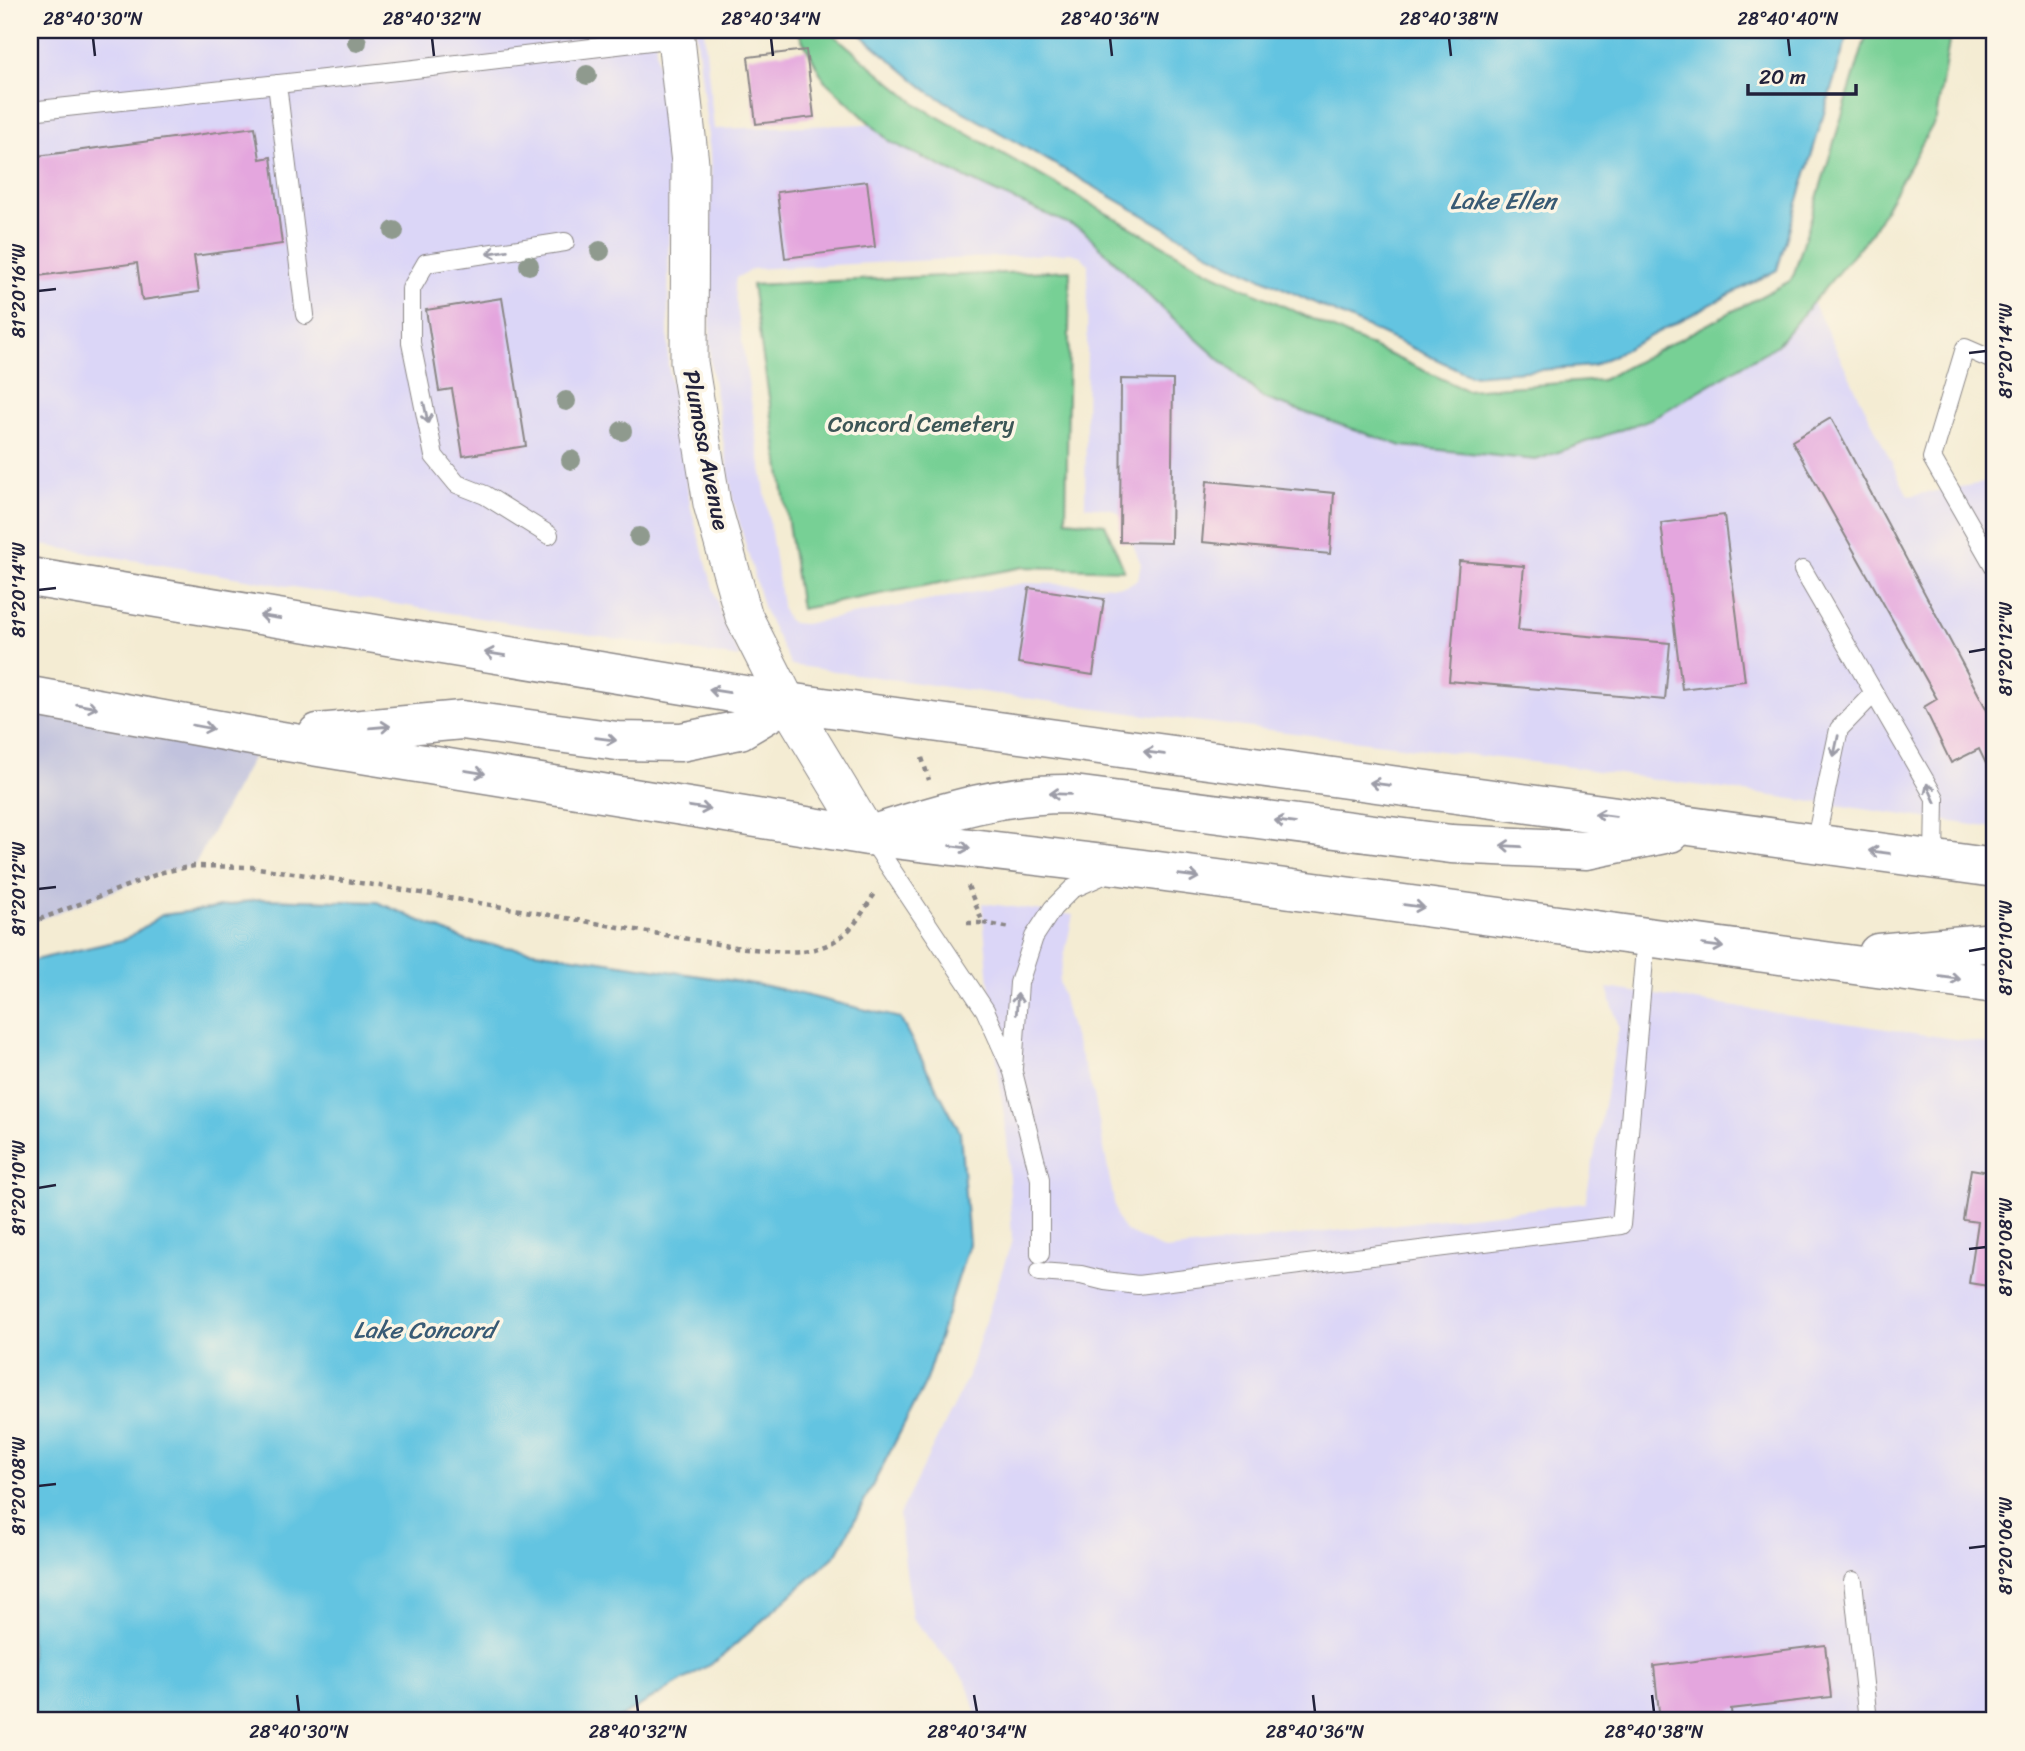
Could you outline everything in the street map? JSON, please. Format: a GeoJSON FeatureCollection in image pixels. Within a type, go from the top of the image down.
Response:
{"type":"FeatureCollection","features":[{"type":"Feature","properties":{"kind":"main road"},"geometry":{"type":"LineString","coordinates":[[30,577],[786,702],[1995,868]]}},
{"type":"Feature","properties":{"kind":"main road"},"geometry":{"type":"LineString","coordinates":[[30,590],[105,590]]}},
{"type":"Feature","properties":{"kind":"main road"},"geometry":{"type":"LineString","coordinates":[[30,696],[263,738],[868,836],[1121,866],[1995,984]]}},
{"type":"Feature","properties":{"kind":"main road"},"geometry":{"type":"LineString","coordinates":[[263,738],[462,720],[617,741],[681,742],[740,730],[786,702]]}},
{"type":"Feature","properties":{"kind":"main road"},"geometry":{"type":"LineString","coordinates":[[868,836],[972,804],[1031,794],[1066,794],[1451,844],[1587,850],[1700,828]]}},
{"type":"Feature","properties":{"kind":"main road"},"geometry":{"type":"LineString","coordinates":[[1810,959],[1995,942]]}},
{"type":"Feature","properties":{"kind":"street","name":"Plumosa Avenue"},"geometry":{"type":"LineString","coordinates":[[676,34],[690,163],[689,362],[710,491],[744,617],[786,702],[868,836]]}},
{"type":"Feature","properties":{"kind":"lane"},"geometry":{"type":"LineString","coordinates":[[30,111],[277,84],[676,34]]}},
{"type":"Feature","properties":{"kind":"lane"},"geometry":{"type":"LineString","coordinates":[[277,84],[305,314]]}},
{"type":"Feature","properties":{"kind":"lane"},"geometry":{"type":"LineString","coordinates":[[549,535],[485,495],[457,484],[434,456],[411,343],[411,289],[426,263],[565,242]]}},
{"type":"Feature","properties":{"kind":"lane"},"geometry":{"type":"LineString","coordinates":[[1995,361],[1965,348],[1931,458],[1995,568]]}},
{"type":"Feature","properties":{"kind":"lane"},"geometry":{"type":"LineString","coordinates":[[1803,570],[1936,798],[1934,860]]}},
{"type":"Feature","properties":{"kind":"lane"},"geometry":{"type":"LineString","coordinates":[[1815,844],[1839,729],[1874,693]]}},
{"type":"Feature","properties":{"kind":"lane"},"geometry":{"type":"LineString","coordinates":[[868,836],[985,1010],[1013,1072],[1040,1179],[1040,1254]]}},
{"type":"Feature","properties":{"kind":"lane"},"geometry":{"type":"LineString","coordinates":[[1013,1072],[1019,983],[1034,937],[1053,908],[1072,889],[1121,866]]}},
{"type":"Feature","properties":{"kind":"lane"},"geometry":{"type":"LineString","coordinates":[[1039,1272],[1081,1275],[1138,1285],[1621,1225],[1646,937]]}},
{"type":"Feature","properties":{"kind":"lane"},"geometry":{"type":"LineString","coordinates":[[1853,1581],[1868,1721]]}},
{"type":"Feature","properties":{"kind":"path"},"geometry":{"type":"LineString","coordinates":[[30,923],[163,872],[194,866],[252,867],[380,886],[735,947],[784,952],[810,950],[844,935],[891,870]]}},
{"type":"Feature","properties":{"kind":"path"},"geometry":{"type":"LineString","coordinates":[[966,882],[983,923]]}},
{"type":"Feature","properties":{"kind":"path"},"geometry":{"type":"LineString","coordinates":[[967,923],[1011,928]]}},
{"type":"Feature","properties":{"kind":"shaded area"},"geometry":{"type":"Polygon","coordinates":[[[30,30],[654,30],[669,165],[668,365],[691,509],[723,622],[740,658],[510,623],[30,543],[30,30]]]}},
{"type":"Feature","properties":{"kind":"shaded area"},"geometry":{"type":"Polygon","coordinates":[[[696,30],[704,30],[714,129],[871,124],[890,142],[1083,230],[1155,302],[1402,446],[1777,345],[1813,302],[1908,496],[1995,481],[1995,828],[1556,765],[1138,714],[791,665],[764,610],[733,500],[710,360],[711,161],[696,30]],[[1070,253],[752,269],[736,278],[734,288],[783,611],[788,620],[804,624],[1024,583],[1122,586],[1138,579],[1141,564],[1120,514],[1112,509],[1085,506],[1088,264],[1081,256],[1070,253]]]}},
{"type":"Feature","properties":{"kind":"shaded area"},"geometry":{"type":"Polygon","coordinates":[[[30,696],[263,738],[194,866],[162,872],[30,923],[30,696]]]}},
{"type":"Feature","properties":{"kind":"shaded area"},"geometry":{"type":"Polygon","coordinates":[[[982,903],[1073,915],[1059,981],[1068,1019],[1094,1095],[1117,1218],[1125,1231],[1165,1250],[1585,1203],[1619,1027],[1607,988],[1995,1045],[1995,1721],[978,1721],[966,1681],[912,1618],[899,1515],[967,1378],[1012,1240],[1007,1140],[992,1018],[982,903]]]}},
{"type":"Feature","properties":{"kind":"green space"},"geometry":{"type":"Polygon","coordinates":[[[797,30],[828,30],[919,106],[1208,271],[1466,390],[1602,380],[1790,281],[1868,30],[1951,30],[1936,119],[1872,232],[1777,345],[1651,419],[1536,460],[1402,446],[1263,398],[1155,302],[1083,230],[890,142],[824,80],[797,30]]]}},
{"type":"Feature","properties":{"kind":"green space","name":"Concord Cemetery"},"geometry":{"type":"Polygon","coordinates":[[[1070,270],[1066,520],[1105,524],[1124,570],[1024,567],[801,609],[752,285],[1070,270]]]}},
{"type":"Feature","properties":{"kind":"water","name":"Lake Ellen"},"geometry":{"type":"Polygon","coordinates":[[[855,30],[1849,30],[1777,270],[1593,366],[1470,375],[1218,258],[929,92],[855,30]]]}},
{"type":"Feature","properties":{"kind":"water","name":"Lake Concord"},"geometry":{"type":"Polygon","coordinates":[[[259,899],[377,902],[467,941],[767,986],[900,1018],[960,1132],[969,1244],[924,1386],[837,1554],[719,1659],[614,1721],[30,1721],[30,961],[126,939],[162,915],[259,899]]]}},
{"type":"Feature","properties":{"kind":"building"},"geometry":{"type":"Polygon","coordinates":[[[806,50],[814,117],[756,124],[748,57],[806,50]]]}},
{"type":"Feature","properties":{"kind":"building"},"geometry":{"type":"Polygon","coordinates":[[[255,127],[260,159],[271,157],[282,244],[194,256],[199,292],[142,300],[137,263],[30,277],[30,157],[255,127]]]}},
{"type":"Feature","properties":{"kind":"building"},"geometry":{"type":"Polygon","coordinates":[[[867,181],[875,247],[785,258],[777,192],[867,181]]]}},
{"type":"Feature","properties":{"kind":"building"},"geometry":{"type":"Polygon","coordinates":[[[502,298],[526,446],[463,456],[452,389],[439,391],[426,310],[502,298]]]}},
{"type":"Feature","properties":{"kind":"building"},"geometry":{"type":"Polygon","coordinates":[[[1121,379],[1173,380],[1171,543],[1120,542],[1121,379]]]}},
{"type":"Feature","properties":{"kind":"building"},"geometry":{"type":"Polygon","coordinates":[[[1831,418],[1995,725],[1995,767],[1989,770],[1979,749],[1951,763],[1924,707],[1937,699],[1792,441],[1831,418]]]}},
{"type":"Feature","properties":{"kind":"building"},"geometry":{"type":"Polygon","coordinates":[[[1207,481],[1334,493],[1330,554],[1202,542],[1207,481]]]}},
{"type":"Feature","properties":{"kind":"building"},"geometry":{"type":"Polygon","coordinates":[[[1724,515],[1745,681],[1682,689],[1661,523],[1724,515]]]}},
{"type":"Feature","properties":{"kind":"building"},"geometry":{"type":"Polygon","coordinates":[[[1459,561],[1524,566],[1518,630],[1670,643],[1665,700],[1449,681],[1459,561]]]}},
{"type":"Feature","properties":{"kind":"building"},"geometry":{"type":"Polygon","coordinates":[[[1029,588],[1104,599],[1093,675],[1018,663],[1029,588]]]}},
{"type":"Feature","properties":{"kind":"building"},"geometry":{"type":"Polygon","coordinates":[[[1971,1169],[1995,1173],[1995,1287],[1969,1283],[1978,1222],[1963,1220],[1971,1169]]]}},
{"type":"Feature","properties":{"kind":"building"},"geometry":{"type":"Polygon","coordinates":[[[1995,1459],[1995,1509],[1994,1510],[1988,1467],[1995,1459]]]}},
{"type":"Feature","properties":{"kind":"building"},"geometry":{"type":"Polygon","coordinates":[[[1825,1645],[1831,1697],[1731,1709],[1732,1721],[1660,1721],[1654,1666],[1825,1645]]]}}]}
